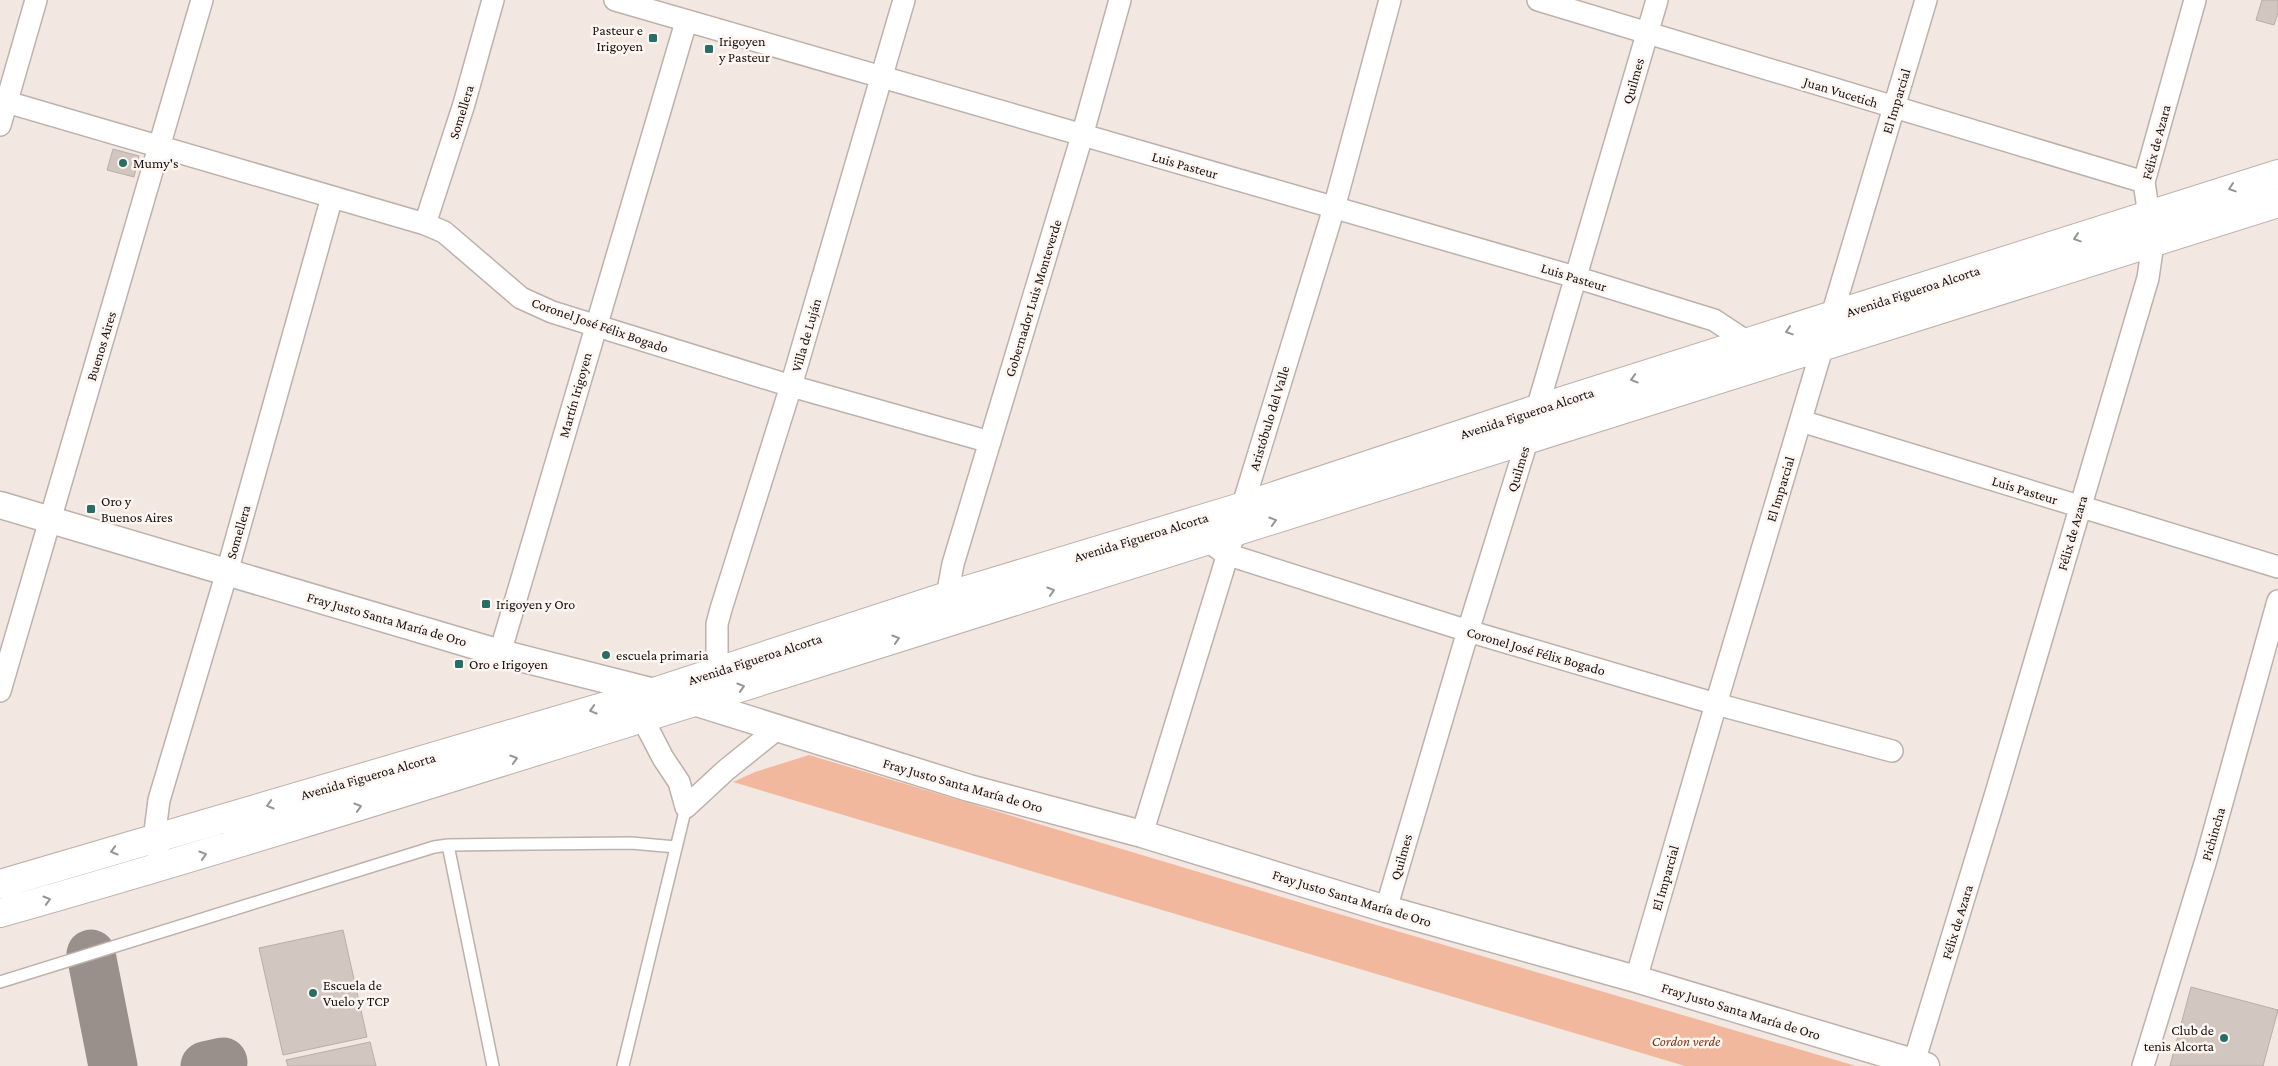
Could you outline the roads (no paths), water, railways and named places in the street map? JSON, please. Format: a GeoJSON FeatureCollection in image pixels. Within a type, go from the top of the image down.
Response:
{"type":"FeatureCollection","features":[{"type":"Feature","properties":{"kind":"main road","name":"Avenida Figueroa Alcorta"},"geometry":{"type":"LineString","coordinates":[[0,913],[163,867],[644,703],[717,671],[947,596],[1217,537],[1241,507],[1537,410],[2278,174]]}},
{"type":"Feature","properties":{"kind":"main road","name":"Avenida Figueroa Alcorta"},"geometry":{"type":"LineString","coordinates":[[0,884],[154,839],[644,703],[694,702],[1526,442],[2278,203]]}},
{"type":"Feature","properties":{"kind":"street"},"geometry":{"type":"LineString","coordinates":[[0,124],[3,101],[36,0]]}},
{"type":"Feature","properties":{"kind":"street","name":"Buenos Aires"},"geometry":{"type":"LineString","coordinates":[[0,691],[202,0]]}},
{"type":"Feature","properties":{"kind":"street","name":"Somellera"},"geometry":{"type":"LineString","coordinates":[[425,224],[464,104],[493,0]]}},
{"type":"Feature","properties":{"kind":"street","name":"Luis Pasteur"},"geometry":{"type":"LineString","coordinates":[[615,0],[1575,277],[1714,320],[1749,343]]}},
{"type":"Feature","properties":{"kind":"street","name":"Villa de Luján"},"geometry":{"type":"LineString","coordinates":[[717,671],[717,624],[721,609],[791,386],[904,0]]}},
{"type":"Feature","properties":{"kind":"street","name":"Gobernador Luis Monteverde"},"geometry":{"type":"LineString","coordinates":[[947,596],[953,564],[1082,136],[1120,0]]}},
{"type":"Feature","properties":{"kind":"street","name":"Aristóbulo del Valle"},"geometry":{"type":"LineString","coordinates":[[1142,834],[1217,537],[1241,507],[1334,208],[1390,0]]}},
{"type":"Feature","properties":{"kind":"street","name":"Juan Vucetich"},"geometry":{"type":"LineString","coordinates":[[1538,0],[2144,182]]}},
{"type":"Feature","properties":{"kind":"street","name":"Quilmes"},"geometry":{"type":"LineString","coordinates":[[1386,909],[1468,631],[1537,410],[1657,0]]}},
{"type":"Feature","properties":{"kind":"street","name":"El Imparcial"},"geometry":{"type":"LineString","coordinates":[[1636,979],[1821,349],[1926,0]]}},
{"type":"Feature","properties":{"kind":"street","name":"Félix de Azara"},"geometry":{"type":"LineString","coordinates":[[1920,1064],[1996,794],[2148,278],[2153,243],[2144,182],[2195,0]]}},
{"type":"Feature","properties":{"kind":"street","name":"Martín Irigoyen"},"geometry":{"type":"LineString","coordinates":[[500,653],[686,22]]}},
{"type":"Feature","properties":{"kind":"street","name":"Coronel José Félix Bogado"},"geometry":{"type":"LineString","coordinates":[[3,101],[425,224],[444,232],[521,298],[552,312],[791,386],[990,442]]}},
{"type":"Feature","properties":{"kind":"street","name":"Somellera"},"geometry":{"type":"LineString","coordinates":[[163,867],[154,839],[159,800],[227,572],[332,198]]}},
{"type":"Feature","properties":{"kind":"street","name":"Luis Pasteur"},"geometry":{"type":"LineString","coordinates":[[1801,421],[2278,568]]}},
{"type":"Feature","properties":{"kind":"street","name":"Fray Justo Santa María de Oro"},"geometry":{"type":"LineString","coordinates":[[0,504],[500,653],[644,703]]}},
{"type":"Feature","properties":{"kind":"street","name":"Coronel José Félix Bogado"},"geometry":{"type":"LineString","coordinates":[[1217,537],[1468,631],[1716,704],[1892,751]]}},
{"type":"Feature","properties":{"kind":"street","name":"Pichincha"},"geometry":{"type":"LineString","coordinates":[[2143,1066],[2206,860],[2278,601]]}},
{"type":"Feature","properties":{"kind":"street","name":"Fray Justo Santa María de Oro"},"geometry":{"type":"LineString","coordinates":[[694,702],[969,788],[1142,834],[1386,909],[1636,979],[1920,1064]]}},
{"type":"Feature","properties":{"kind":"street"},"geometry":{"type":"LineString","coordinates":[[644,703],[663,758],[679,782],[686,807],[726,770],[777,729]]}},
{"type":"Feature","properties":{"kind":"lane"},"geometry":{"type":"LineString","coordinates":[[623,1066],[686,807]]}},
{"type":"Feature","properties":{"kind":"lane"},"geometry":{"type":"LineString","coordinates":[[0,982],[448,844],[631,843],[676,847]]}},
{"type":"Feature","properties":{"kind":"lane"},"geometry":{"type":"LineString","coordinates":[[448,844],[493,1066]]}},
{"type":"Feature","properties":{"kind":"place","name":"Pasteur e Irigoyen"},"geometry":{"type":"Point","coordinates":[653,38]}},
{"type":"Feature","properties":{"kind":"place","name":"Irigoyen y Pasteur"},"geometry":{"type":"Point","coordinates":[709,49]}},
{"type":"Feature","properties":{"kind":"place","name":"Mumy's"},"geometry":{"type":"Point","coordinates":[123,163]}},
{"type":"Feature","properties":{"kind":"place","name":"Oro y Buenos Aires"},"geometry":{"type":"Point","coordinates":[91,509]}},
{"type":"Feature","properties":{"kind":"place","name":"Irigoyen y Oro"},"geometry":{"type":"Point","coordinates":[486,604]}},
{"type":"Feature","properties":{"kind":"place","name":"escuela primaria"},"geometry":{"type":"Point","coordinates":[606,655]}},
{"type":"Feature","properties":{"kind":"place","name":"Oro e Irigoyen"},"geometry":{"type":"Point","coordinates":[459,664]}},
{"type":"Feature","properties":{"kind":"place","name":"Escuela de Vuelo y TCP"},"geometry":{"type":"Point","coordinates":[313,993]}},
{"type":"Feature","properties":{"kind":"place","name":"Club de tenis Alcorta"},"geometry":{"type":"Point","coordinates":[2224,1038]}},
{"type":"Feature","properties":{"kind":"park label","name":"Cordon verde"},"geometry":{"type":"Point","coordinates":[1686,1041]}}]}
